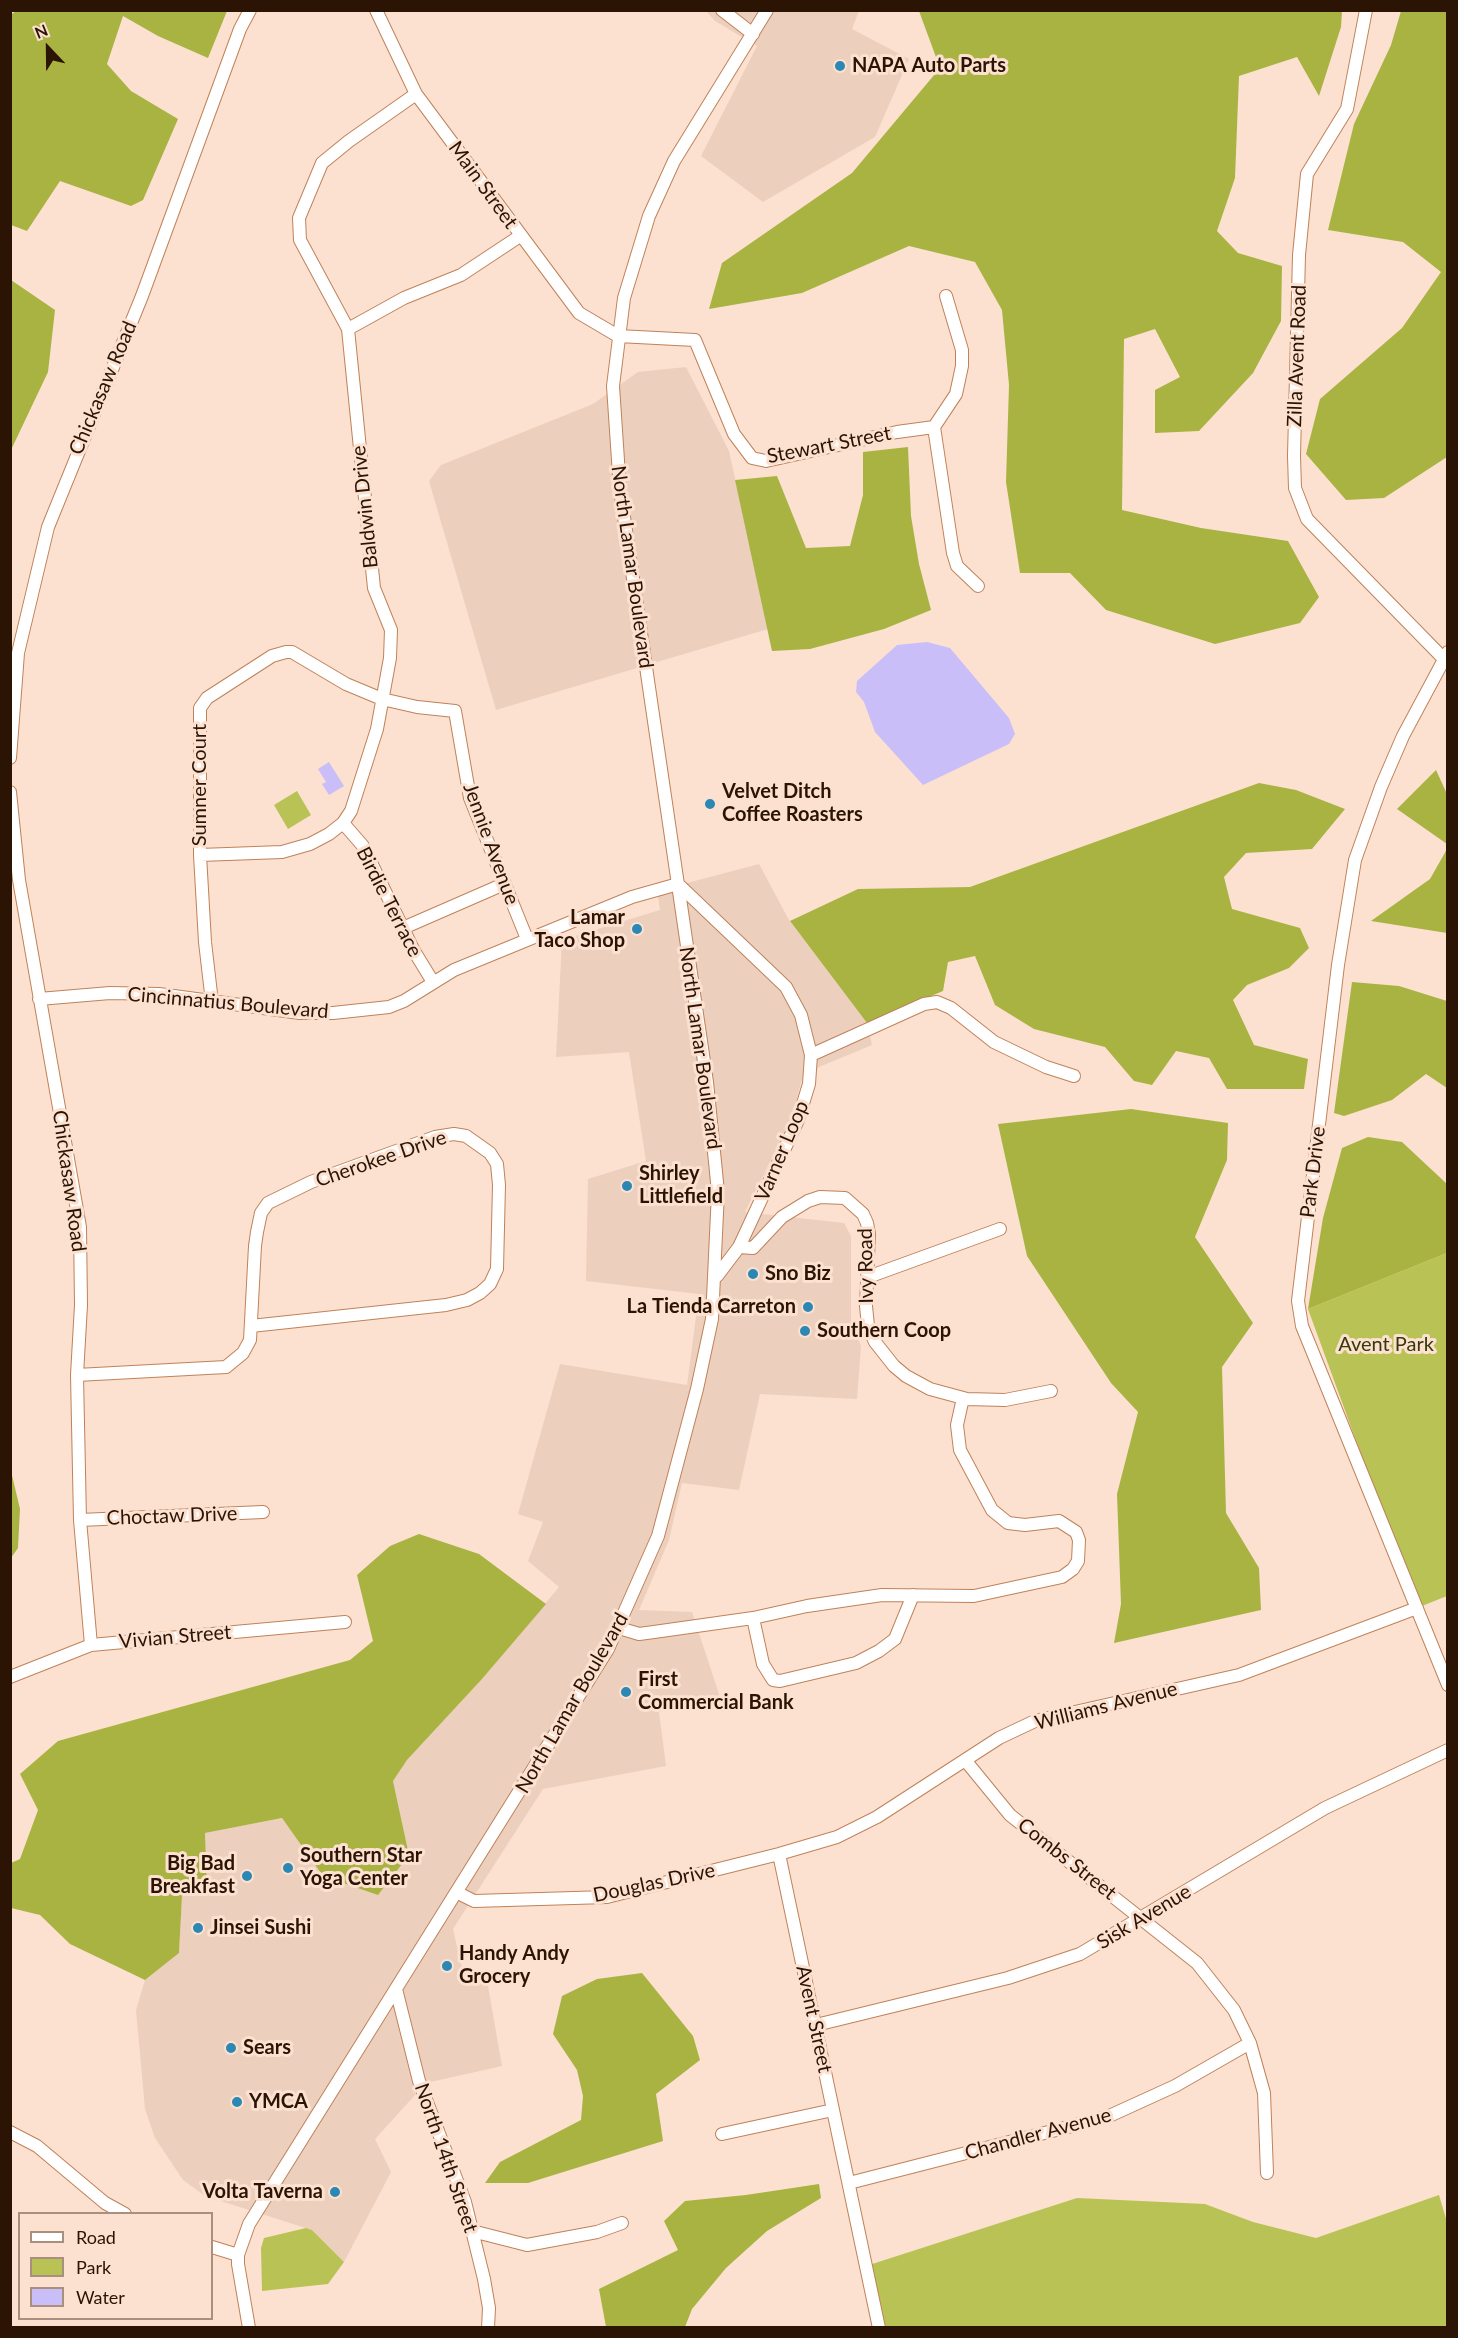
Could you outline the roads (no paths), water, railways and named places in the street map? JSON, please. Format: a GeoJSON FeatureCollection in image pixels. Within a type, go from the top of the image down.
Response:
{"type":"FeatureCollection","features":[{"type":"Feature","properties":{"kind":"street","name":"Chickasaw Road"},"geometry":{"type":"LineString","coordinates":[[240,29],[242,10]]}},
{"type":"Feature","properties":{"kind":"street","name":"Chickasaw Road"},"geometry":{"type":"LineString","coordinates":[[10,758],[18,653],[48,527],[142,296],[240,29],[250,10]]}},
{"type":"Feature","properties":{"kind":"street","name":"Main Street"},"geometry":{"type":"LineString","coordinates":[[376,10],[416,94],[520,236],[579,313],[618,336]]}},
{"type":"Feature","properties":{"kind":"street"},"geometry":{"type":"LineString","coordinates":[[722,10],[753,34]]}},
{"type":"Feature","properties":{"kind":"street","name":"North Lamar Boulevard"},"geometry":{"type":"LineString","coordinates":[[249,2328],[239,2280],[238,2255],[249,2224],[587,1686],[619,1628],[658,1536],[673,1485],[712,1319],[716,1277],[718,1192],[707,1084],[620,490],[613,386],[624,298],[649,216],[674,161],[767,10]]}},
{"type":"Feature","properties":{"kind":"street","name":"Zilla Avent Road"},"geometry":{"type":"LineString","coordinates":[[1366,10],[1347,109],[1307,174],[1299,255],[1295,488],[1307,519],[1445,655]]}},
{"type":"Feature","properties":{"kind":"street","name":"Baldwin Drive"},"geometry":{"type":"LineString","coordinates":[[343,824],[359,792],[377,729],[390,658],[392,630],[374,588],[348,329],[300,240],[299,218],[322,163],[416,94]]}},
{"type":"Feature","properties":{"kind":"street"},"geometry":{"type":"LineString","coordinates":[[348,329],[404,298],[461,275],[520,236]]}},
{"type":"Feature","properties":{"kind":"street"},"geometry":{"type":"LineString","coordinates":[[946,296],[962,350],[962,366],[956,394],[934,428],[953,553],[957,566],[978,586]]}},
{"type":"Feature","properties":{"kind":"street","name":"Stewart Street"},"geometry":{"type":"LineString","coordinates":[[618,336],[695,340],[734,434],[752,458],[766,461],[897,432],[934,428]]}},
{"type":"Feature","properties":{"kind":"street","name":"Sumner Court"},"geometry":{"type":"LineString","coordinates":[[212,1002],[205,942],[200,855],[200,708],[207,698],[272,656],[292,652],[346,684],[382,699],[417,707],[455,711]]}},
{"type":"Feature","properties":{"kind":"street","name":"Park Drive"},"geometry":{"type":"LineString","coordinates":[[1445,655],[1378,793],[1355,860],[1338,965],[1298,1301],[1302,1326],[1448,1685]]}},
{"type":"Feature","properties":{"kind":"street","name":"Jennie Avenue"},"geometry":{"type":"LineString","coordinates":[[455,711],[470,798],[527,939]]}},
{"type":"Feature","properties":{"kind":"street","name":"Chickasaw Road"},"geometry":{"type":"LineString","coordinates":[[10,792],[19,880],[80,1227],[81,1305],[77,1375],[80,1520],[91,1645]]}},
{"type":"Feature","properties":{"kind":"street"},"geometry":{"type":"LineString","coordinates":[[200,855],[292,850],[320,839],[343,824]]}},
{"type":"Feature","properties":{"kind":"street","name":"Birdie Terrace"},"geometry":{"type":"LineString","coordinates":[[343,824],[363,846],[425,971],[434,982]]}},
{"type":"Feature","properties":{"kind":"street"},"geometry":{"type":"LineString","coordinates":[[403,928],[504,884]]}},
{"type":"Feature","properties":{"kind":"street","name":"Cincinnatius Boulevard"},"geometry":{"type":"LineString","coordinates":[[39,999],[110,993],[159,994],[300,1013],[365,1011],[404,1001],[454,970],[527,939],[632,897],[678,884]]}},
{"type":"Feature","properties":{"kind":"street","name":"Varner Loop"},"geometry":{"type":"LineString","coordinates":[[678,884],[786,987],[801,1015],[812,1055],[809,1084],[798,1120],[738,1247],[716,1277]]}},
{"type":"Feature","properties":{"kind":"street"},"geometry":{"type":"LineString","coordinates":[[812,1055],[924,1004],[937,1002],[951,1008],[994,1042],[1046,1067],[1074,1076]]}},
{"type":"Feature","properties":{"kind":"street","name":"Cherokee Drive"},"geometry":{"type":"LineString","coordinates":[[77,1375],[226,1367],[243,1353],[250,1340],[257,1232],[261,1213],[268,1203],[311,1182],[435,1137],[454,1134],[466,1136],[490,1153],[497,1164],[500,1185],[497,1269],[490,1284],[480,1293],[467,1300],[446,1305],[251,1326]]}},
{"type":"Feature","properties":{"kind":"street","name":"Ivy Road"},"geometry":{"type":"LineString","coordinates":[[738,1247],[753,1248],[782,1217],[808,1201],[820,1197],[845,1198],[863,1214],[867,1223],[866,1306],[868,1326],[883,1354],[906,1376],[930,1389],[963,1398],[1005,1400],[1051,1391]]}},
{"type":"Feature","properties":{"kind":"street"},"geometry":{"type":"LineString","coordinates":[[868,1277],[1000,1229]]}},
{"type":"Feature","properties":{"kind":"street"},"geometry":{"type":"LineString","coordinates":[[619,1628],[639,1634],[753,1618],[839,1600],[882,1595],[974,1596],[1062,1577],[1073,1569],[1078,1561],[1079,1540],[1076,1532],[1059,1521],[1015,1525],[1000,1518],[992,1510],[960,1450],[957,1425],[963,1398]]}},
{"type":"Feature","properties":{"kind":"street","name":"Choctaw Drive"},"geometry":{"type":"LineString","coordinates":[[80,1520],[263,1512]]}},
{"type":"Feature","properties":{"kind":"street"},"geometry":{"type":"LineString","coordinates":[[753,1618],[763,1664],[773,1680],[780,1681],[856,1663],[879,1651],[895,1639],[914,1595]]}},
{"type":"Feature","properties":{"kind":"street","name":"Williams Avenue"},"geometry":{"type":"LineString","coordinates":[[779,1854],[837,1837],[877,1817],[999,1738],[1035,1721],[1239,1675],[1417,1608]]}},
{"type":"Feature","properties":{"kind":"street","name":"Vivian Street"},"geometry":{"type":"LineString","coordinates":[[10,1677],[91,1645],[345,1622]]}},
{"type":"Feature","properties":{"kind":"street","name":"Sisk Avenue"},"geometry":{"type":"LineString","coordinates":[[816,2025],[1037,1970],[1080,1954],[1325,1808],[1448,1750]]}},
{"type":"Feature","properties":{"kind":"street","name":"Combs Street"},"geometry":{"type":"LineString","coordinates":[[965,1760],[1010,1815],[1197,1963],[1234,2010],[1250,2043],[1266,2099],[1267,2173]]}},
{"type":"Feature","properties":{"kind":"street","name":"Douglas Drive"},"geometry":{"type":"LineString","coordinates":[[458,1893],[474,1901],[607,1897],[779,1854]]}},
{"type":"Feature","properties":{"kind":"street","name":"Avent Street"},"geometry":{"type":"LineString","coordinates":[[779,1854],[879,2328]]}},
{"type":"Feature","properties":{"kind":"street","name":"North 14th Street"},"geometry":{"type":"LineString","coordinates":[[396,1989],[419,2081],[465,2202],[484,2279],[489,2308],[488,2328]]}},
{"type":"Feature","properties":{"kind":"street","name":"Chandler Avenue"},"geometry":{"type":"LineString","coordinates":[[849,2183],[1107,2117],[1175,2086],[1250,2043]]}},
{"type":"Feature","properties":{"kind":"street"},"geometry":{"type":"LineString","coordinates":[[722,2134],[833,2110]]}},
{"type":"Feature","properties":{"kind":"street"},"geometry":{"type":"LineString","coordinates":[[10,2132],[37,2146],[105,2203],[121,2212]]}},
{"type":"Feature","properties":{"kind":"street"},"geometry":{"type":"LineString","coordinates":[[472,2231],[527,2245],[573,2234],[597,2232],[622,2223]]}},
{"type":"Feature","properties":{"kind":"street"},"geometry":{"type":"LineString","coordinates":[[213,2247],[238,2255]]}},
{"type":"Feature","properties":{"kind":"water"},"geometry":{"type":"Polygon","coordinates":[[[927,642],[950,648],[1009,718],[1015,734],[1009,744],[923,785],[875,732],[864,702],[856,692],[857,681],[897,645],[927,642]]]}},
{"type":"Feature","properties":{"kind":"water"},"geometry":{"type":"Polygon","coordinates":[[[329,762],[344,786],[329,795],[322,784],[326,782],[318,769],[329,762]]]}},
{"type":"Feature","properties":{"kind":"place","name":"NAPA Auto Parts"},"geometry":{"type":"Point","coordinates":[840,66]}},
{"type":"Feature","properties":{"kind":"place","name":"Velvet Ditch Coffee Roasters"},"geometry":{"type":"Point","coordinates":[710,804]}},
{"type":"Feature","properties":{"kind":"place","name":"Lamar Taco Shop"},"geometry":{"type":"Point","coordinates":[637,929]}},
{"type":"Feature","properties":{"kind":"place","name":"Shirley Littlefield"},"geometry":{"type":"Point","coordinates":[627,1186]}},
{"type":"Feature","properties":{"kind":"place","name":"Sno Biz"},"geometry":{"type":"Point","coordinates":[753,1274]}},
{"type":"Feature","properties":{"kind":"place","name":"La Tienda Carreton"},"geometry":{"type":"Point","coordinates":[808,1307]}},
{"type":"Feature","properties":{"kind":"place","name":"Southern Coop"},"geometry":{"type":"Point","coordinates":[805,1331]}},
{"type":"Feature","properties":{"kind":"place","name":"First Commercial Bank"},"geometry":{"type":"Point","coordinates":[626,1692]}},
{"type":"Feature","properties":{"kind":"place","name":"Southern Star Yoga Center"},"geometry":{"type":"Point","coordinates":[288,1868]}},
{"type":"Feature","properties":{"kind":"place","name":"Big Bad Breakfast"},"geometry":{"type":"Point","coordinates":[247,1876]}},
{"type":"Feature","properties":{"kind":"place","name":"Jinsei Sushi"},"geometry":{"type":"Point","coordinates":[198,1928]}},
{"type":"Feature","properties":{"kind":"place","name":"Handy Andy Grocery"},"geometry":{"type":"Point","coordinates":[447,1966]}},
{"type":"Feature","properties":{"kind":"place","name":"Sears"},"geometry":{"type":"Point","coordinates":[231,2048]}},
{"type":"Feature","properties":{"kind":"place","name":"YMCA"},"geometry":{"type":"Point","coordinates":[237,2102]}},
{"type":"Feature","properties":{"kind":"place","name":"Volta Taverna"},"geometry":{"type":"Point","coordinates":[335,2192]}},
{"type":"Feature","properties":{"kind":"park label","name":"Avent Park"},"geometry":{"type":"Point","coordinates":[1386,1345]}}]}
